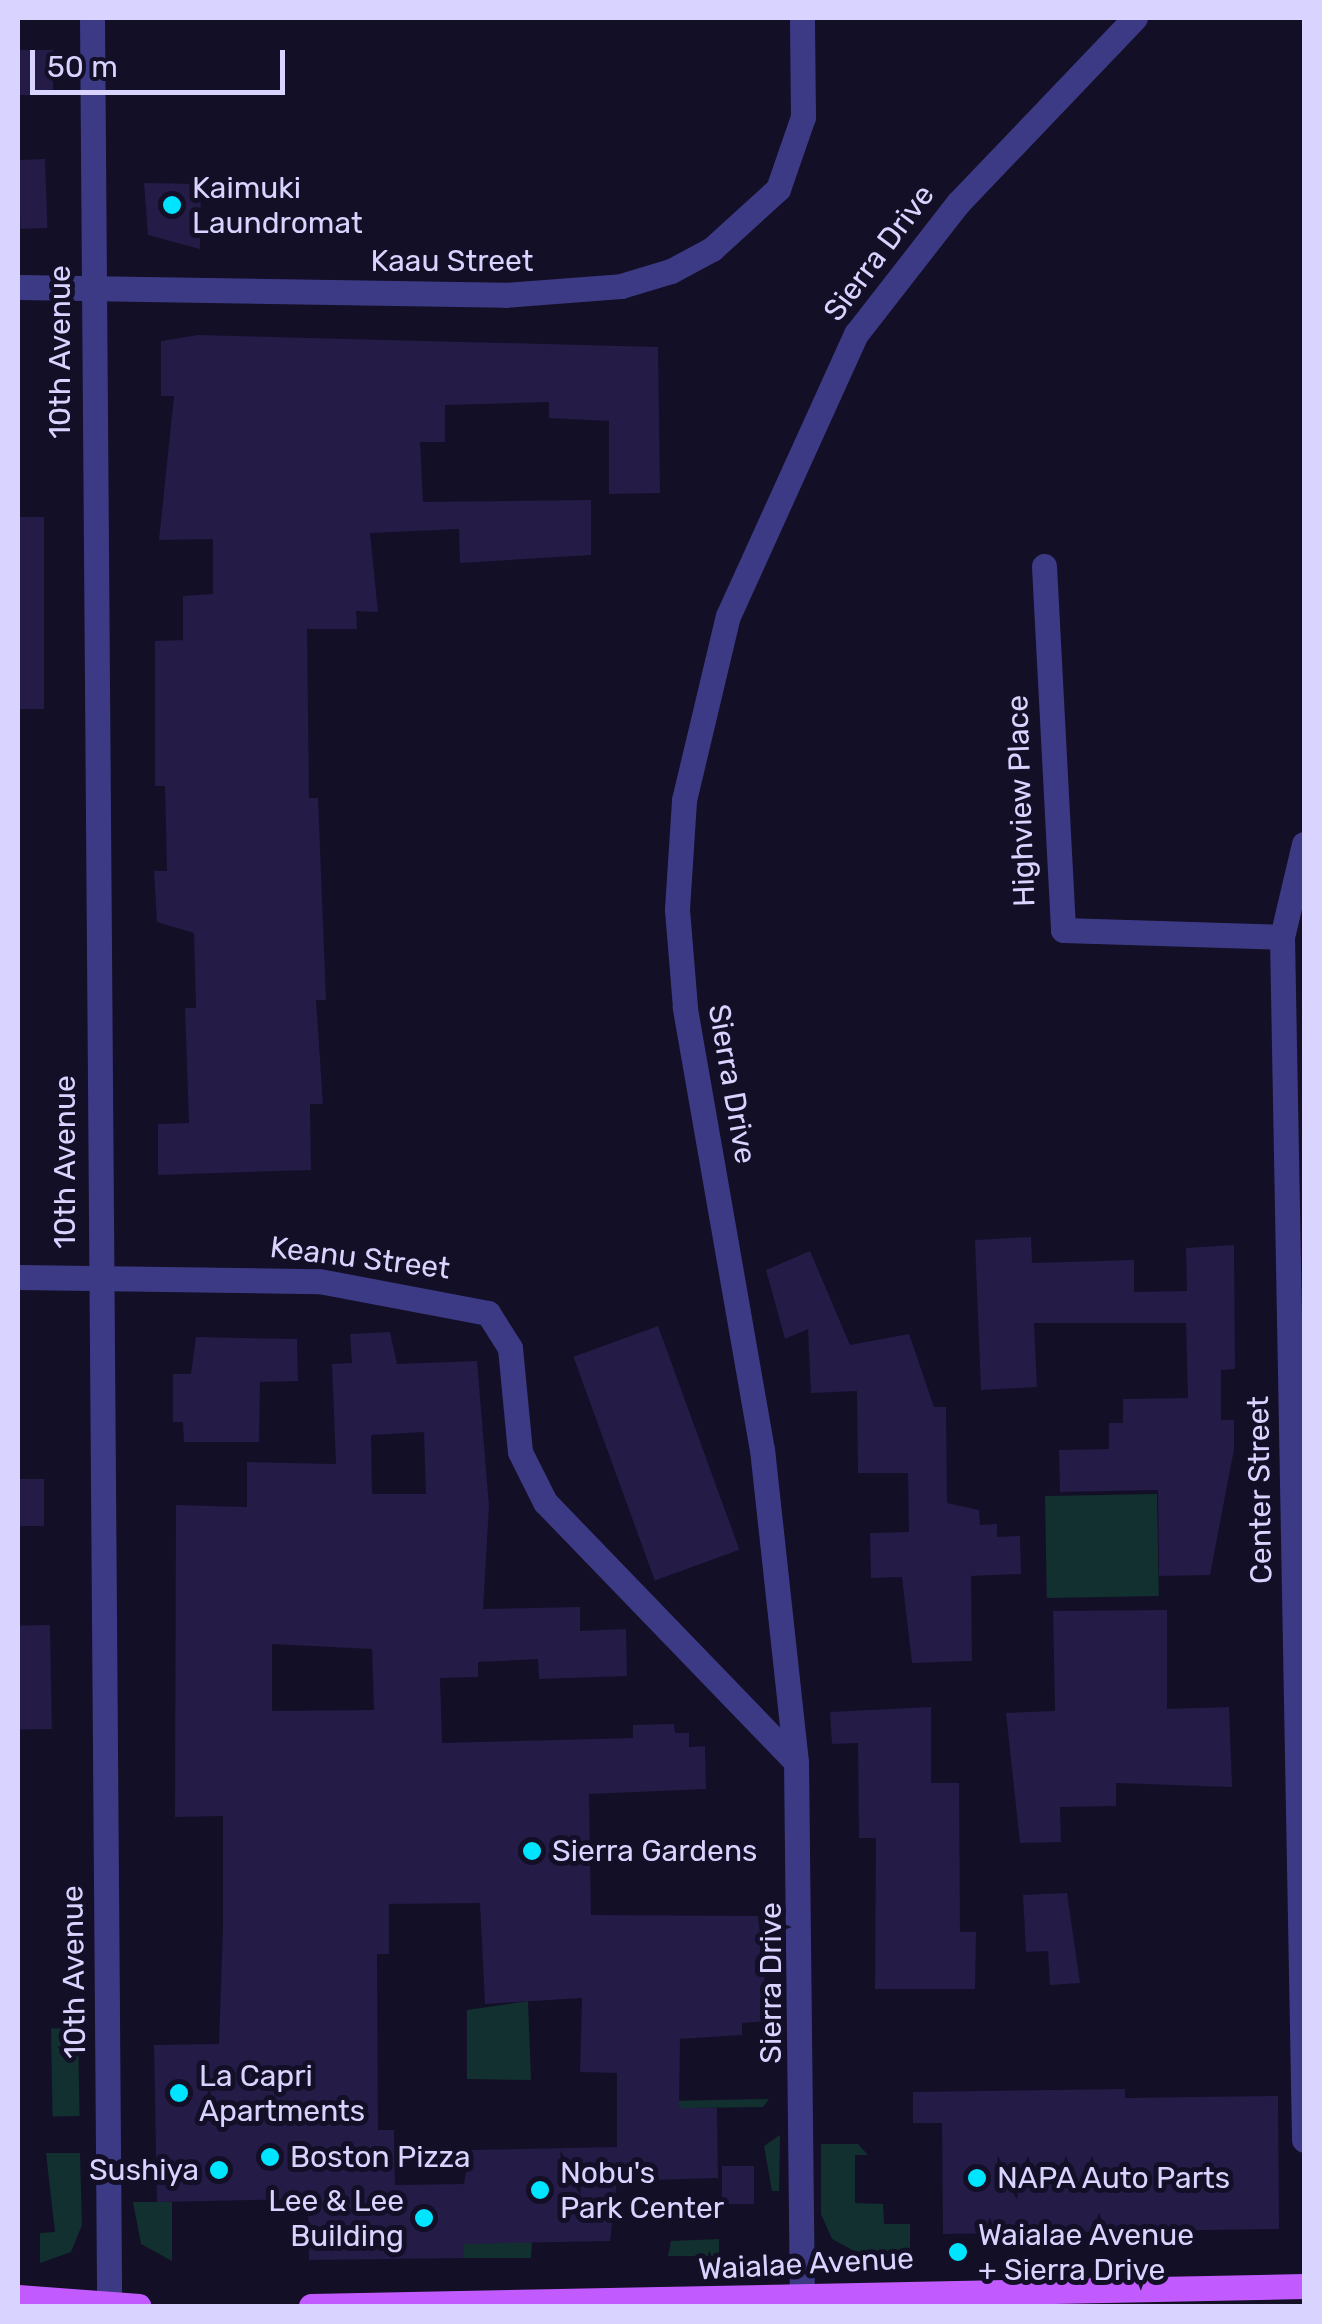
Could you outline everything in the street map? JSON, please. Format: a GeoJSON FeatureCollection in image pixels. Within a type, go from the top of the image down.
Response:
{"type":"FeatureCollection","features":[{"type":"Feature","properties":{"kind":"main road","name":"Waialae Avenue"},"geometry":{"type":"LineString","coordinates":[[311,2306],[802,2302],[1304,2286]]}},
{"type":"Feature","properties":{"kind":"main road"},"geometry":{"type":"LineString","coordinates":[[18,2297],[139,2306]]}},
{"type":"Feature","properties":{"kind":"street","name":"10th Avenue"},"geometry":{"type":"LineString","coordinates":[[92,18],[108,2305]]}},
{"type":"Feature","properties":{"kind":"street","name":"Kaau Street"},"geometry":{"type":"LineString","coordinates":[[18,288],[505,296],[621,286],[670,271],[747,220],[778,189],[803,117],[802,18]]}},
{"type":"Feature","properties":{"kind":"street","name":"Sierra Drive"},"geometry":{"type":"LineString","coordinates":[[802,2302],[796,1762],[762,1450],[685,1007],[677,866],[699,714],[749,561],[856,334],[958,202],[1135,18]]}},
{"type":"Feature","properties":{"kind":"street","name":"Highview Place"},"geometry":{"type":"LineString","coordinates":[[1044,566],[1063,930],[1282,937]]}},
{"type":"Feature","properties":{"kind":"street","name":"Center Street"},"geometry":{"type":"LineString","coordinates":[[1304,844],[1282,937],[1304,2140]]}},
{"type":"Feature","properties":{"kind":"street","name":"Keanu Street"},"geometry":{"type":"LineString","coordinates":[[18,1277],[319,1281],[488,1313],[510,1348],[520,1452],[545,1502],[796,1762]]}},
{"type":"Feature","properties":{"kind":"green space"},"geometry":{"type":"Polygon","coordinates":[[[1157,1494],[1159,1596],[1047,1598],[1045,1496],[1157,1494]]]}},
{"type":"Feature","properties":{"kind":"green space"},"geometry":{"type":"Polygon","coordinates":[[[528,2001],[531,2080],[467,2079],[467,2010],[528,2001]]]}},
{"type":"Feature","properties":{"kind":"green space"},"geometry":{"type":"Polygon","coordinates":[[[51,2028],[78,2028],[80,2116],[53,2116],[51,2028]]]}},
{"type":"Feature","properties":{"kind":"green space"},"geometry":{"type":"Polygon","coordinates":[[[769,2099],[763,2107],[617,2109],[617,2102],[769,2099]]]}},
{"type":"Feature","properties":{"kind":"green space"},"geometry":{"type":"Polygon","coordinates":[[[780,2135],[779,2191],[772,2191],[764,2146],[780,2135]]]}},
{"type":"Feature","properties":{"kind":"green space"},"geometry":{"type":"Polygon","coordinates":[[[821,2144],[858,2144],[868,2155],[855,2155],[855,2203],[883,2204],[884,2224],[910,2224],[910,2256],[858,2253],[832,2239],[821,2214],[821,2144]]]}},
{"type":"Feature","properties":{"kind":"green space"},"geometry":{"type":"Polygon","coordinates":[[[46,2153],[80,2153],[82,2225],[71,2252],[40,2263],[40,2233],[55,2232],[46,2153]]]}},
{"type":"Feature","properties":{"kind":"green space"},"geometry":{"type":"Polygon","coordinates":[[[133,2202],[172,2202],[172,2261],[141,2244],[133,2202]]]}},
{"type":"Feature","properties":{"kind":"green space"},"geometry":{"type":"Polygon","coordinates":[[[464,2237],[532,2242],[531,2258],[464,2258],[464,2237]]]}},
{"type":"Feature","properties":{"kind":"green space"},"geometry":{"type":"Polygon","coordinates":[[[719,2239],[719,2256],[668,2256],[671,2241],[719,2239]]]}},
{"type":"Feature","properties":{"kind":"building"},"geometry":{"type":"Polygon","coordinates":[[[18,50],[53,50],[53,95],[18,95],[18,50]]]}},
{"type":"Feature","properties":{"kind":"building"},"geometry":{"type":"Polygon","coordinates":[[[45,159],[47,228],[20,229],[18,160],[45,159]]]}},
{"type":"Feature","properties":{"kind":"building","name":"Kaimuki Laundromat"},"geometry":{"type":"Polygon","coordinates":[[[144,183],[201,184],[200,249],[148,235],[144,183]]]}},
{"type":"Feature","properties":{"kind":"building"},"geometry":{"type":"Polygon","coordinates":[[[198,335],[658,347],[660,493],[609,494],[609,421],[549,418],[549,402],[445,405],[445,442],[420,442],[423,502],[591,500],[591,555],[460,563],[459,529],[370,533],[378,612],[356,611],[357,629],[307,629],[309,798],[318,798],[326,1000],[316,1000],[323,1104],[310,1104],[311,1170],[158,1175],[158,1124],[189,1123],[185,1008],[196,1008],[194,933],[157,922],[154,871],[167,871],[165,786],[155,786],[155,641],[183,640],[183,596],[213,594],[213,539],[159,540],[174,396],[161,396],[161,341],[198,335]]]}},
{"type":"Feature","properties":{"kind":"building"},"geometry":{"type":"Polygon","coordinates":[[[18,517],[44,517],[44,709],[18,709],[18,517]]]}},
{"type":"Feature","properties":{"kind":"building"},"geometry":{"type":"Polygon","coordinates":[[[1031,1237],[1032,1263],[1134,1260],[1134,1292],[1187,1291],[1186,1248],[1234,1245],[1235,1369],[1221,1370],[1221,1420],[1234,1420],[1234,1449],[1210,1575],[1159,1576],[1158,1490],[1060,1492],[1059,1450],[1109,1449],[1109,1423],[1123,1423],[1123,1399],[1188,1398],[1186,1323],[1034,1323],[1037,1387],[981,1390],[975,1240],[1031,1237]]]}},
{"type":"Feature","properties":{"kind":"building"},"geometry":{"type":"Polygon","coordinates":[[[810,1251],[850,1345],[909,1334],[934,1407],[946,1407],[947,1503],[979,1510],[980,1525],[997,1524],[997,1537],[1020,1536],[1021,1574],[971,1576],[972,1661],[912,1663],[902,1577],[871,1578],[870,1533],[909,1532],[908,1473],[858,1473],[857,1391],[811,1393],[808,1329],[785,1339],[766,1270],[810,1251]]]}},
{"type":"Feature","properties":{"kind":"building"},"geometry":{"type":"Polygon","coordinates":[[[658,1326],[739,1550],[655,1580],[573,1357],[658,1326]]]}},
{"type":"Feature","properties":{"kind":"building"},"geometry":{"type":"Polygon","coordinates":[[[390,1332],[397,1364],[477,1361],[489,1506],[483,1609],[580,1607],[580,1631],[626,1629],[627,1676],[539,1679],[538,1659],[478,1662],[478,1677],[440,1678],[442,1743],[633,1738],[633,1725],[674,1724],[675,1733],[689,1733],[689,1747],[705,1746],[706,1789],[589,1794],[591,1915],[758,1916],[769,2021],[742,2023],[742,2035],[680,2039],[679,2108],[717,2108],[718,2178],[617,2181],[610,2241],[464,2244],[464,2258],[309,2260],[308,2199],[157,2202],[154,2045],[219,2044],[223,1925],[223,1816],[175,1817],[176,1505],[247,1507],[247,1462],[336,1464],[332,1364],[352,1363],[350,1334],[390,1332]],[[424,1432],[371,1435],[372,1494],[426,1494],[424,1432]],[[272,1644],[272,1711],[374,1710],[372,1649],[272,1644]],[[480,1903],[389,1904],[389,1954],[377,1954],[378,2130],[394,2130],[395,2185],[464,2184],[470,2150],[617,2147],[617,2073],[580,2072],[582,1998],[485,2004],[480,1903]]]}},
{"type":"Feature","properties":{"kind":"building"},"geometry":{"type":"Polygon","coordinates":[[[196,1337],[297,1339],[298,1381],[260,1382],[259,1442],[184,1442],[183,1422],[173,1422],[173,1374],[191,1374],[196,1337]]]}},
{"type":"Feature","properties":{"kind":"building"},"geometry":{"type":"Polygon","coordinates":[[[18,1479],[44,1479],[44,1526],[18,1526],[18,1479]]]}},
{"type":"Feature","properties":{"kind":"building"},"geometry":{"type":"Polygon","coordinates":[[[1167,1610],[1167,1709],[1229,1707],[1232,1787],[1116,1783],[1116,1806],[1060,1807],[1061,1842],[1020,1843],[1006,1713],[1055,1711],[1053,1611],[1167,1610]]]}},
{"type":"Feature","properties":{"kind":"building"},"geometry":{"type":"Polygon","coordinates":[[[50,1625],[52,1729],[20,1730],[18,1626],[50,1625]]]}},
{"type":"Feature","properties":{"kind":"building"},"geometry":{"type":"Polygon","coordinates":[[[931,1707],[931,1783],[959,1783],[960,1932],[976,1932],[975,1989],[875,1989],[876,1838],[859,1838],[858,1743],[832,1744],[830,1712],[931,1707]]]}},
{"type":"Feature","properties":{"kind":"building"},"geometry":{"type":"Polygon","coordinates":[[[1067,1893],[1080,1983],[1050,1985],[1048,1951],[1026,1952],[1023,1895],[1067,1893]]]}},
{"type":"Feature","properties":{"kind":"building"},"geometry":{"type":"Polygon","coordinates":[[[1125,2089],[1125,2098],[1278,2096],[1279,2229],[943,2234],[942,2123],[913,2123],[913,2092],[1125,2089]]]}},
{"type":"Feature","properties":{"kind":"building"},"geometry":{"type":"Polygon","coordinates":[[[722,2166],[754,2166],[754,2204],[722,2204],[722,2166]]]}},
{"type":"Feature","properties":{"kind":"place","name":"Kaimuki Laundromat"},"geometry":{"type":"Point","coordinates":[172,205]}},
{"type":"Feature","properties":{"kind":"place","name":"Sierra Gardens"},"geometry":{"type":"Point","coordinates":[532,1851]}},
{"type":"Feature","properties":{"kind":"place","name":"La Capri Apartments"},"geometry":{"type":"Point","coordinates":[179,2093]}},
{"type":"Feature","properties":{"kind":"place","name":"Boston Pizza"},"geometry":{"type":"Point","coordinates":[270,2157]}},
{"type":"Feature","properties":{"kind":"place","name":"Sushiya"},"geometry":{"type":"Point","coordinates":[219,2170]}},
{"type":"Feature","properties":{"kind":"place","name":"NAPA Auto Parts"},"geometry":{"type":"Point","coordinates":[977,2178]}},
{"type":"Feature","properties":{"kind":"place","name":"Nobu's Park Center"},"geometry":{"type":"Point","coordinates":[540,2190]}},
{"type":"Feature","properties":{"kind":"place","name":"Lee & Lee Building"},"geometry":{"type":"Point","coordinates":[424,2218]}},
{"type":"Feature","properties":{"kind":"place","name":"Waialae Avenue + Sierra Drive"},"geometry":{"type":"Point","coordinates":[958,2252]}}]}
